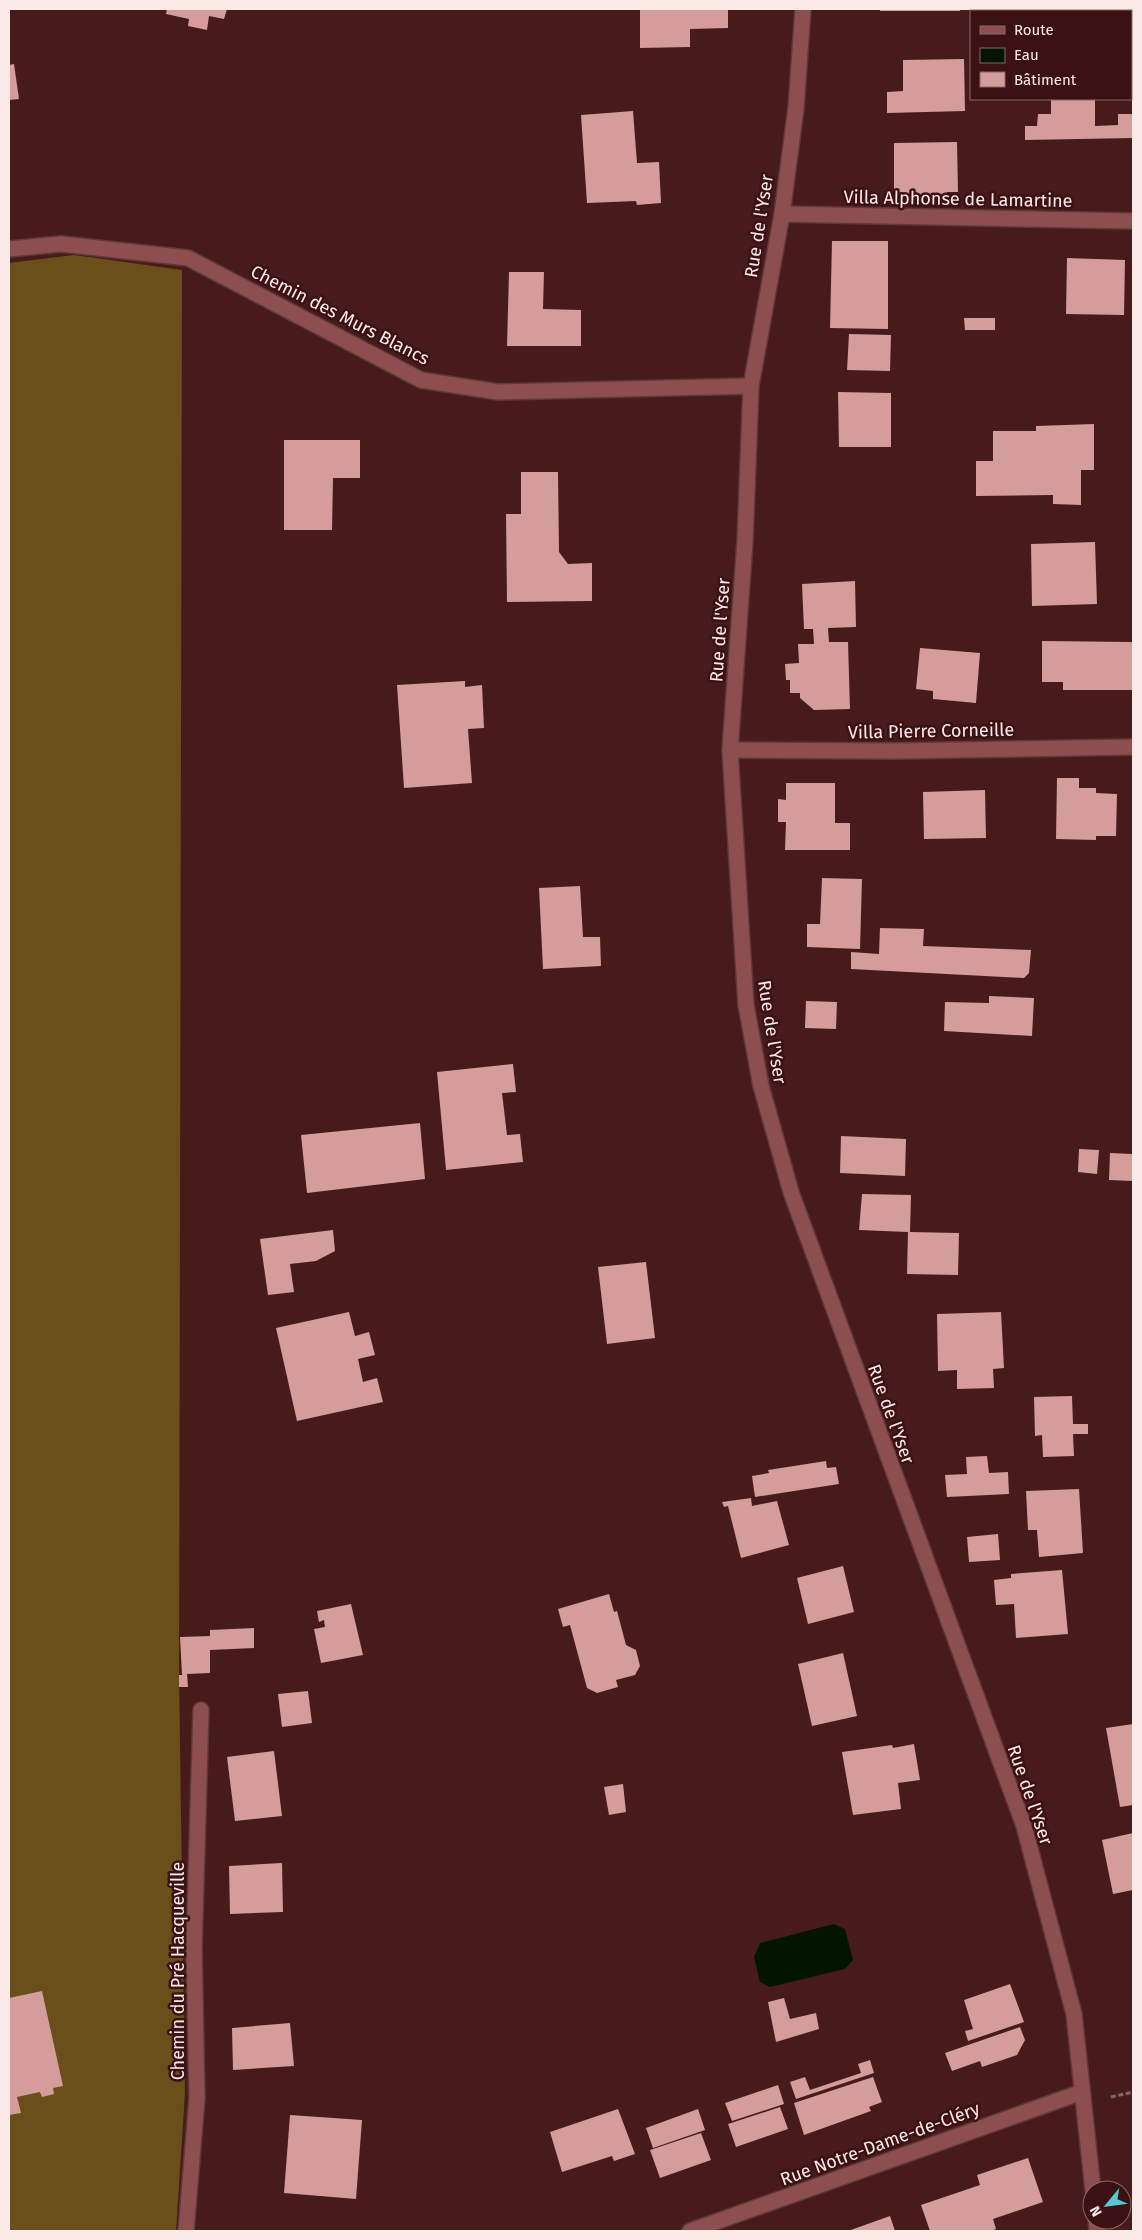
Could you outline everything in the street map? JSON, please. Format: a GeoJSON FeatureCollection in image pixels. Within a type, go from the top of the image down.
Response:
{"type":"FeatureCollection","features":[{"type":"Feature","properties":{"kind":"street","name":"Rue de l'Yser"},"geometry":{"type":"LineString","coordinates":[[803,9],[796,108],[782,214],[751,386],[745,540],[730,750],[746,1005],[761,1086],[791,1192],[1024,1826],[1074,2014],[1092,2180]]}},
{"type":"Feature","properties":{"kind":"street","name":"Villa Alphonse de Lamartine"},"geometry":{"type":"LineString","coordinates":[[782,214],[1133,221]]}},
{"type":"Feature","properties":{"kind":"street","name":"Chemin des Murs Blancs"},"geometry":{"type":"LineString","coordinates":[[9,249],[61,244],[188,258],[421,380],[498,392],[751,386]]}},
{"type":"Feature","properties":{"kind":"street","name":"Villa Pierre Corneille"},"geometry":{"type":"LineString","coordinates":[[730,750],[896,751],[1133,747]]}},
{"type":"Feature","properties":{"kind":"street","name":"Chemin du Pré Hacqueville"},"geometry":{"type":"LineString","coordinates":[[186,2231],[197,2098],[194,1948],[201,1710]]}},
{"type":"Feature","properties":{"kind":"street","name":"Rue Notre-Dame-de-Cléry"},"geometry":{"type":"LineString","coordinates":[[690,2231],[1082,2092]]}},
{"type":"Feature","properties":{"kind":"shaded area"},"geometry":{"type":"Polygon","coordinates":[[[74,255],[182,270],[179,1675],[185,2093],[176,2231],[9,2231],[9,263],[74,255]]]}},
{"type":"Feature","properties":{"kind":"water"},"geometry":{"type":"Polygon","coordinates":[[[834,1924],[845,1929],[853,1960],[845,1969],[770,1987],[760,1982],[754,1957],[760,1943],[834,1924]]]}},
{"type":"Feature","properties":{"kind":"building"},"geometry":{"type":"Polygon","coordinates":[[[167,9],[227,9],[224,19],[209,16],[207,30],[188,26],[189,19],[166,14],[167,9]]]}},
{"type":"Feature","properties":{"kind":"building"},"geometry":{"type":"Polygon","coordinates":[[[640,9],[728,9],[728,28],[690,29],[690,47],[640,48],[640,9]]]}},
{"type":"Feature","properties":{"kind":"building"},"geometry":{"type":"Polygon","coordinates":[[[880,9],[960,9],[960,11],[880,11],[880,9]]]}},
{"type":"Feature","properties":{"kind":"building"},"geometry":{"type":"Polygon","coordinates":[[[964,59],[965,111],[887,113],[887,92],[903,91],[903,60],[964,59]]]}},
{"type":"Feature","properties":{"kind":"building"},"geometry":{"type":"Polygon","coordinates":[[[14,64],[19,99],[9,100],[9,65],[14,64]]]}},
{"type":"Feature","properties":{"kind":"building"},"geometry":{"type":"Polygon","coordinates":[[[1051,100],[1095,100],[1095,126],[1118,125],[1118,114],[1133,114],[1133,138],[1025,140],[1025,126],[1037,126],[1038,114],[1051,114],[1051,100]]]}},
{"type":"Feature","properties":{"kind":"building"},"geometry":{"type":"Polygon","coordinates":[[[633,111],[637,163],[659,162],[661,203],[637,205],[636,201],[587,203],[581,115],[633,111]]]}},
{"type":"Feature","properties":{"kind":"building"},"geometry":{"type":"Polygon","coordinates":[[[957,142],[958,192],[947,192],[947,204],[899,203],[899,192],[894,192],[894,143],[957,142]]]}},
{"type":"Feature","properties":{"kind":"building"},"geometry":{"type":"Polygon","coordinates":[[[832,241],[888,241],[888,329],[830,328],[832,241]]]}},
{"type":"Feature","properties":{"kind":"building"},"geometry":{"type":"Polygon","coordinates":[[[1067,258],[1125,260],[1124,315],[1066,314],[1067,258]]]}},
{"type":"Feature","properties":{"kind":"building"},"geometry":{"type":"Polygon","coordinates":[[[509,272],[544,272],[543,309],[581,310],[581,346],[507,346],[509,272]]]}},
{"type":"Feature","properties":{"kind":"building"},"geometry":{"type":"Polygon","coordinates":[[[964,318],[995,318],[995,330],[965,330],[964,318]]]}},
{"type":"Feature","properties":{"kind":"building"},"geometry":{"type":"Polygon","coordinates":[[[849,334],[891,335],[890,371],[847,370],[849,334]]]}},
{"type":"Feature","properties":{"kind":"building"},"geometry":{"type":"Polygon","coordinates":[[[838,392],[891,393],[891,447],[839,447],[838,392]]]}},
{"type":"Feature","properties":{"kind":"building"},"geometry":{"type":"Polygon","coordinates":[[[1094,424],[1094,470],[1081,470],[1081,505],[1053,504],[1053,495],[976,496],[976,461],[993,461],[993,431],[1036,431],[1036,426],[1094,424]]]}},
{"type":"Feature","properties":{"kind":"building"},"geometry":{"type":"Polygon","coordinates":[[[284,440],[360,440],[360,478],[333,478],[332,530],[284,530],[284,440]]]}},
{"type":"Feature","properties":{"kind":"building"},"geometry":{"type":"Polygon","coordinates":[[[521,472],[558,472],[559,552],[568,564],[592,563],[592,601],[507,602],[506,514],[521,514],[521,472]]]}},
{"type":"Feature","properties":{"kind":"building"},"geometry":{"type":"Polygon","coordinates":[[[1095,542],[1097,604],[1032,606],[1031,544],[1095,542]]]}},
{"type":"Feature","properties":{"kind":"building"},"geometry":{"type":"Polygon","coordinates":[[[855,581],[856,627],[828,628],[829,642],[848,642],[850,709],[814,710],[800,698],[800,693],[790,693],[790,680],[786,680],[785,664],[799,663],[798,644],[814,644],[813,629],[804,629],[802,584],[855,581]]]}},
{"type":"Feature","properties":{"kind":"building"},"geometry":{"type":"Polygon","coordinates":[[[1042,641],[1133,642],[1132,690],[1063,690],[1063,682],[1042,682],[1042,641]]]}},
{"type":"Feature","properties":{"kind":"building"},"geometry":{"type":"Polygon","coordinates":[[[920,648],[980,653],[976,703],[933,699],[933,691],[916,689],[920,648]]]}},
{"type":"Feature","properties":{"kind":"building"},"geometry":{"type":"Polygon","coordinates":[[[465,681],[465,687],[482,685],[484,728],[468,729],[472,783],[404,788],[397,685],[465,681]]]}},
{"type":"Feature","properties":{"kind":"building"},"geometry":{"type":"Polygon","coordinates":[[[1057,778],[1079,778],[1079,788],[1096,788],[1096,793],[1117,794],[1116,836],[1096,836],[1096,840],[1056,839],[1057,778]]]}},
{"type":"Feature","properties":{"kind":"building"},"geometry":{"type":"Polygon","coordinates":[[[786,783],[835,783],[835,823],[850,823],[850,850],[785,850],[786,822],[778,822],[778,799],[786,800],[786,783]]]}},
{"type":"Feature","properties":{"kind":"building"},"geometry":{"type":"Polygon","coordinates":[[[985,790],[986,838],[924,839],[923,792],[985,790]]]}},
{"type":"Feature","properties":{"kind":"building"},"geometry":{"type":"Polygon","coordinates":[[[822,878],[862,879],[860,949],[807,947],[807,924],[820,924],[822,878]]]}},
{"type":"Feature","properties":{"kind":"building"},"geometry":{"type":"Polygon","coordinates":[[[580,886],[583,937],[600,937],[601,966],[543,969],[539,888],[580,886]]]}},
{"type":"Feature","properties":{"kind":"building"},"geometry":{"type":"Polygon","coordinates":[[[880,928],[924,929],[923,946],[1031,950],[1029,973],[1024,978],[851,969],[851,952],[879,954],[880,928]]]}},
{"type":"Feature","properties":{"kind":"building"},"geometry":{"type":"Polygon","coordinates":[[[989,996],[1034,998],[1032,1036],[944,1031],[945,1002],[989,1003],[989,996]]]}},
{"type":"Feature","properties":{"kind":"building"},"geometry":{"type":"Polygon","coordinates":[[[806,1001],[837,1002],[836,1029],[805,1028],[806,1001]]]}},
{"type":"Feature","properties":{"kind":"building"},"geometry":{"type":"Polygon","coordinates":[[[513,1064],[516,1092],[502,1093],[507,1135],[520,1134],[523,1162],[446,1170],[437,1072],[513,1064]]]}},
{"type":"Feature","properties":{"kind":"building"},"geometry":{"type":"Polygon","coordinates":[[[420,1123],[425,1179],[307,1193],[301,1135],[420,1123]]]}},
{"type":"Feature","properties":{"kind":"building"},"geometry":{"type":"Polygon","coordinates":[[[841,1136],[906,1139],[905,1176],[840,1173],[841,1136]]]}},
{"type":"Feature","properties":{"kind":"building"},"geometry":{"type":"Polygon","coordinates":[[[1079,1149],[1099,1150],[1097,1174],[1078,1172],[1079,1149]]]}},
{"type":"Feature","properties":{"kind":"building"},"geometry":{"type":"Polygon","coordinates":[[[1110,1153],[1133,1154],[1133,1181],[1109,1180],[1110,1153]]]}},
{"type":"Feature","properties":{"kind":"building"},"geometry":{"type":"Polygon","coordinates":[[[862,1194],[911,1195],[910,1232],[959,1233],[958,1275],[907,1274],[908,1232],[859,1230],[862,1194]]]}},
{"type":"Feature","properties":{"kind":"building"},"geometry":{"type":"Polygon","coordinates":[[[333,1230],[335,1251],[316,1261],[290,1264],[294,1292],[268,1295],[260,1239],[333,1230]]]}},
{"type":"Feature","properties":{"kind":"building"},"geometry":{"type":"Polygon","coordinates":[[[646,1262],[655,1338],[607,1344],[598,1267],[646,1262]]]}},
{"type":"Feature","properties":{"kind":"building"},"geometry":{"type":"Polygon","coordinates":[[[349,1312],[355,1336],[369,1332],[375,1355],[358,1359],[363,1382],[377,1378],[383,1402],[297,1421],[276,1328],[349,1312]]]}},
{"type":"Feature","properties":{"kind":"building"},"geometry":{"type":"Polygon","coordinates":[[[1001,1312],[1004,1368],[993,1369],[994,1388],[957,1389],[957,1370],[938,1371],[937,1314],[1001,1312]]]}},
{"type":"Feature","properties":{"kind":"building"},"geometry":{"type":"Polygon","coordinates":[[[1072,1396],[1073,1424],[1088,1424],[1088,1434],[1073,1434],[1074,1456],[1043,1457],[1042,1435],[1035,1436],[1034,1397],[1072,1396]]]}},
{"type":"Feature","properties":{"kind":"building"},"geometry":{"type":"Polygon","coordinates":[[[987,1456],[989,1473],[1008,1472],[1009,1494],[947,1497],[945,1475],[967,1474],[966,1457],[987,1456]]]}},
{"type":"Feature","properties":{"kind":"building"},"geometry":{"type":"Polygon","coordinates":[[[826,1461],[827,1468],[836,1467],[839,1484],[755,1497],[752,1476],[769,1473],[768,1470],[826,1461]]]}},
{"type":"Feature","properties":{"kind":"building"},"geometry":{"type":"Polygon","coordinates":[[[1079,1489],[1083,1553],[1039,1557],[1037,1530],[1028,1530],[1026,1491],[1079,1489]]]}},
{"type":"Feature","properties":{"kind":"building"},"geometry":{"type":"Polygon","coordinates":[[[751,1498],[752,1506],[777,1501],[789,1545],[741,1558],[728,1506],[724,1507],[722,1502],[751,1498]]]}},
{"type":"Feature","properties":{"kind":"building"},"geometry":{"type":"Polygon","coordinates":[[[998,1534],[1000,1560],[969,1562],[967,1537],[998,1534]]]}},
{"type":"Feature","properties":{"kind":"building"},"geometry":{"type":"Polygon","coordinates":[[[843,1566],[854,1612],[808,1624],[797,1578],[843,1566]]]}},
{"type":"Feature","properties":{"kind":"building"},"geometry":{"type":"Polygon","coordinates":[[[1062,1570],[1068,1634],[1016,1638],[1014,1604],[996,1605],[994,1580],[1011,1578],[1011,1574],[1062,1570]]]}},
{"type":"Feature","properties":{"kind":"building"},"geometry":{"type":"Polygon","coordinates":[[[609,1594],[614,1612],[617,1611],[626,1645],[636,1650],[640,1666],[635,1675],[616,1680],[618,1687],[597,1693],[587,1688],[570,1625],[563,1627],[558,1609],[609,1594]]]}},
{"type":"Feature","properties":{"kind":"building"},"geometry":{"type":"Polygon","coordinates":[[[351,1604],[363,1655],[321,1663],[314,1629],[325,1627],[324,1620],[319,1622],[317,1611],[351,1604]]]}},
{"type":"Feature","properties":{"kind":"building"},"geometry":{"type":"Polygon","coordinates":[[[254,1628],[254,1648],[210,1650],[210,1673],[187,1674],[188,1687],[179,1687],[179,1675],[182,1675],[180,1637],[210,1636],[210,1630],[254,1628]]]}},
{"type":"Feature","properties":{"kind":"building"},"geometry":{"type":"Polygon","coordinates":[[[843,1653],[857,1716],[812,1726],[798,1664],[843,1653]]]}},
{"type":"Feature","properties":{"kind":"building"},"geometry":{"type":"Polygon","coordinates":[[[308,1691],[312,1723],[282,1727],[278,1694],[308,1691]]]}},
{"type":"Feature","properties":{"kind":"building"},"geometry":{"type":"Polygon","coordinates":[[[1133,1724],[1133,1805],[1120,1807],[1106,1728],[1133,1724]]]}},
{"type":"Feature","properties":{"kind":"building"},"geometry":{"type":"Polygon","coordinates":[[[914,1744],[920,1780],[898,1783],[901,1809],[853,1815],[842,1752],[892,1745],[893,1748],[914,1744]]]}},
{"type":"Feature","properties":{"kind":"building"},"geometry":{"type":"Polygon","coordinates":[[[274,1751],[282,1816],[235,1821],[227,1757],[274,1751]]]}},
{"type":"Feature","properties":{"kind":"building"},"geometry":{"type":"Polygon","coordinates":[[[623,1784],[626,1812],[609,1815],[604,1787],[623,1784]]]}},
{"type":"Feature","properties":{"kind":"building"},"geometry":{"type":"Polygon","coordinates":[[[1133,1833],[1133,1890],[1113,1894],[1102,1840],[1133,1833]]]}},
{"type":"Feature","properties":{"kind":"building"},"geometry":{"type":"Polygon","coordinates":[[[282,1863],[283,1912],[230,1914],[229,1866],[282,1863]]]}},
{"type":"Feature","properties":{"kind":"building"},"geometry":{"type":"Polygon","coordinates":[[[1010,1984],[1024,2022],[968,2041],[965,2031],[973,2029],[964,2000],[1010,1984]]]}},
{"type":"Feature","properties":{"kind":"building"},"geometry":{"type":"Polygon","coordinates":[[[42,1991],[63,2086],[53,2088],[54,2094],[42,2097],[40,2092],[17,2097],[21,2113],[9,2115],[9,1998],[42,1991]]]}},
{"type":"Feature","properties":{"kind":"building"},"geometry":{"type":"Polygon","coordinates":[[[784,1998],[790,2019],[816,2013],[819,2029],[776,2042],[768,2002],[784,1998]]]}},
{"type":"Feature","properties":{"kind":"building"},"geometry":{"type":"Polygon","coordinates":[[[290,2023],[294,2066],[233,2070],[232,2028],[290,2023]]]}},
{"type":"Feature","properties":{"kind":"building"},"geometry":{"type":"Polygon","coordinates":[[[1020,2027],[1025,2040],[1017,2055],[982,2067],[980,2061],[952,2071],[945,2053],[1020,2027]]]}},
{"type":"Feature","properties":{"kind":"building"},"geometry":{"type":"Polygon","coordinates":[[[870,2060],[874,2073],[796,2099],[790,2082],[805,2077],[810,2090],[861,2073],[858,2064],[870,2060]]]}},
{"type":"Feature","properties":{"kind":"building"},"geometry":{"type":"Polygon","coordinates":[[[873,2077],[882,2102],[869,2107],[871,2111],[804,2135],[794,2103],[873,2077]]]}},
{"type":"Feature","properties":{"kind":"building"},"geometry":{"type":"Polygon","coordinates":[[[778,2085],[784,2104],[732,2121],[725,2103],[778,2085]]]}},
{"type":"Feature","properties":{"kind":"building"},"geometry":{"type":"Polygon","coordinates":[[[780,2107],[788,2129],[736,2147],[728,2124],[780,2107]]]}},
{"type":"Feature","properties":{"kind":"building"},"geometry":{"type":"Polygon","coordinates":[[[618,2109],[635,2154],[614,2161],[612,2156],[562,2172],[550,2132],[618,2109]]]}},
{"type":"Feature","properties":{"kind":"building"},"geometry":{"type":"Polygon","coordinates":[[[698,2109],[705,2130],[653,2148],[646,2128],[698,2109]]]}},
{"type":"Feature","properties":{"kind":"building"},"geometry":{"type":"Polygon","coordinates":[[[290,2115],[362,2120],[356,2199],[284,2193],[290,2115]]]}},
{"type":"Feature","properties":{"kind":"building"},"geometry":{"type":"Polygon","coordinates":[[[701,2133],[711,2160],[660,2178],[650,2150],[701,2133]]]}},
{"type":"Feature","properties":{"kind":"building"},"geometry":{"type":"Polygon","coordinates":[[[1028,2158],[1043,2202],[993,2219],[996,2229],[991,2231],[930,2231],[921,2205],[980,2185],[977,2175],[1028,2158]]]}},
{"type":"Feature","properties":{"kind":"building"},"geometry":{"type":"Polygon","coordinates":[[[890,2216],[895,2231],[848,2231],[890,2216]]]}}]}
